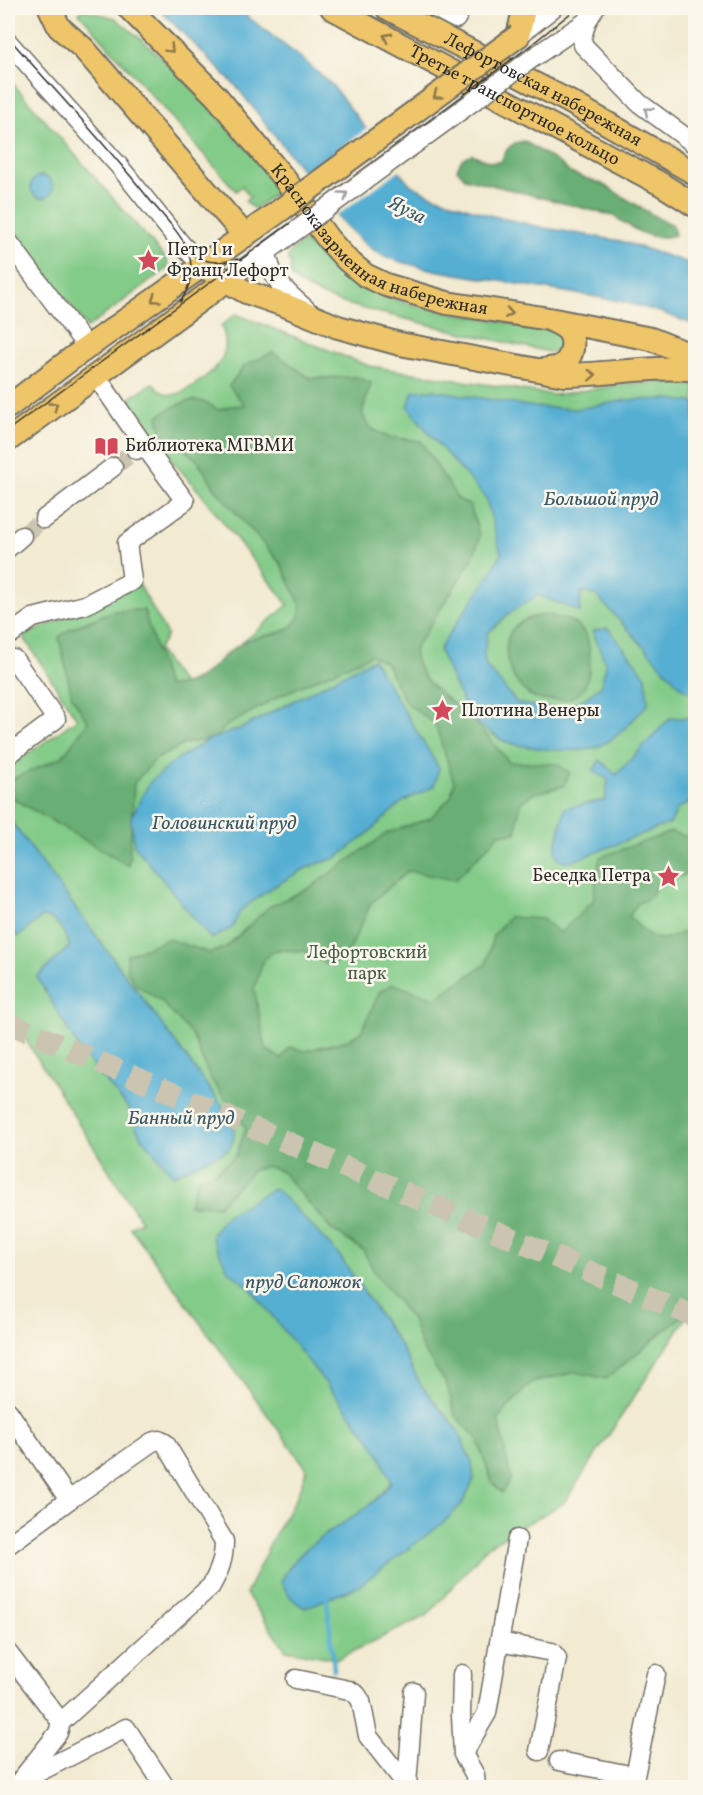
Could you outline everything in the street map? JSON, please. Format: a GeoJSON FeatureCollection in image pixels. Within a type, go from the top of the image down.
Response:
{"type":"FeatureCollection","features":[{"type":"Feature","properties":{"kind":"main road"},"geometry":{"type":"LineString","coordinates":[[50,8],[59,27],[84,49],[245,236]]}},
{"type":"Feature","properties":{"kind":"main road"},"geometry":{"type":"LineString","coordinates":[[67,8],[65,15],[68,24],[84,49]]}},
{"type":"Feature","properties":{"kind":"main road","name":"Красноказарменная набережная"},"geometry":{"type":"LineString","coordinates":[[129,8],[217,97],[286,181],[328,238],[347,260],[365,275],[386,285],[447,303],[549,319],[651,339],[696,357]]}},
{"type":"Feature","properties":{"kind":"main road","name":"Третье транспортное кольцо"},"geometry":{"type":"LineString","coordinates":[[332,8],[661,184],[696,206]]}},
{"type":"Feature","properties":{"kind":"main road","name":"Лефортовская набережная"},"geometry":{"type":"LineString","coordinates":[[387,8],[568,101],[696,174]]}},
{"type":"Feature","properties":{"kind":"main road"},"geometry":{"type":"LineString","coordinates":[[8,407],[87,347],[245,236],[518,36],[523,14],[522,8]]}},
{"type":"Feature","properties":{"kind":"main road"},"geometry":{"type":"LineString","coordinates":[[661,184],[696,200]]}},
{"type":"Feature","properties":{"kind":"main road"},"geometry":{"type":"LineString","coordinates":[[202,265],[246,292],[338,327],[400,344],[564,375],[679,368],[696,370]]}},
{"type":"Feature","properties":{"kind":"main road"},"geometry":{"type":"LineString","coordinates":[[8,441],[226,281]]}},
{"type":"Feature","properties":{"kind":"main road"},"geometry":{"type":"LineString","coordinates":[[534,370],[561,366],[572,350],[573,342],[570,333],[549,319]]}},
{"type":"Feature","properties":{"kind":"street"},"geometry":{"type":"LineString","coordinates":[[435,8],[456,19],[462,8]]}},
{"type":"Feature","properties":{"kind":"street"},"geometry":{"type":"LineString","coordinates":[[518,36],[553,8]]}},
{"type":"Feature","properties":{"kind":"street"},"geometry":{"type":"LineString","coordinates":[[226,281],[591,14]]}},
{"type":"Feature","properties":{"kind":"street"},"geometry":{"type":"LineString","coordinates":[[591,14],[582,37],[584,45],[639,103],[696,145]]}},
{"type":"Feature","properties":{"kind":"street"},"geometry":{"type":"LineString","coordinates":[[8,42],[118,166],[182,245],[202,265]]}},
{"type":"Feature","properties":{"kind":"street"},"geometry":{"type":"LineString","coordinates":[[8,241],[87,347]]}},
{"type":"Feature","properties":{"kind":"street"},"geometry":{"type":"LineString","coordinates":[[267,252],[268,263],[275,279],[315,317]]}},
{"type":"Feature","properties":{"kind":"street"},"geometry":{"type":"LineString","coordinates":[[8,636],[33,618],[85,605],[132,581],[127,543],[185,501],[139,447],[96,376]]}},
{"type":"Feature","properties":{"kind":"street"},"geometry":{"type":"LineString","coordinates":[[45,519],[114,467]]}},
{"type":"Feature","properties":{"kind":"street"},"geometry":{"type":"LineString","coordinates":[[8,548],[22,536]]}},
{"type":"Feature","properties":{"kind":"street"},"geometry":{"type":"LineString","coordinates":[[8,755],[56,719],[14,659]]}},
{"type":"Feature","properties":{"kind":"street"},"geometry":{"type":"LineString","coordinates":[[8,1411],[69,1500]]}},
{"type":"Feature","properties":{"kind":"street"},"geometry":{"type":"LineString","coordinates":[[8,1545],[69,1500],[159,1440],[165,1443],[224,1541],[224,1557],[211,1586],[61,1722],[58,1733],[15,1787]]}},
{"type":"Feature","properties":{"kind":"street"},"geometry":{"type":"LineString","coordinates":[[463,1754],[487,1713],[517,1539]]}},
{"type":"Feature","properties":{"kind":"street"},"geometry":{"type":"LineString","coordinates":[[499,1642],[552,1652],[556,1658],[539,1751]]}},
{"type":"Feature","properties":{"kind":"street"},"geometry":{"type":"LineString","coordinates":[[8,1653],[61,1722]]}},
{"type":"Feature","properties":{"kind":"street"},"geometry":{"type":"LineString","coordinates":[[462,1674],[460,1716],[463,1754],[474,1775],[476,1788]]}},
{"type":"Feature","properties":{"kind":"street"},"geometry":{"type":"LineString","coordinates":[[559,1761],[634,1782],[656,1674]]}},
{"type":"Feature","properties":{"kind":"street"},"geometry":{"type":"LineString","coordinates":[[296,1678],[349,1690],[357,1695],[361,1701],[368,1736],[408,1786]]}},
{"type":"Feature","properties":{"kind":"street"},"geometry":{"type":"LineString","coordinates":[[408,1786],[414,1692]]}},
{"type":"Feature","properties":{"kind":"street"},"geometry":{"type":"LineString","coordinates":[[15,1787],[40,1781],[126,1728],[166,1788]]}},
{"type":"Feature","properties":{"kind":"green space"},"geometry":{"type":"Polygon","coordinates":[[[84,10],[115,18],[146,43],[189,85],[259,161],[279,190],[256,208],[245,201],[250,197],[242,186],[236,191],[79,13],[84,10]]]}},
{"type":"Feature","properties":{"kind":"green space"},"geometry":{"type":"Polygon","coordinates":[[[8,78],[167,260],[168,268],[87,328],[8,222],[8,78]]]}},
{"type":"Feature","properties":{"kind":"green space"},"geometry":{"type":"Polygon","coordinates":[[[524,141],[562,165],[570,173],[602,184],[661,220],[672,224],[675,235],[651,236],[636,230],[614,216],[465,178],[457,169],[462,159],[472,154],[490,162],[501,162],[509,147],[524,141]]]}},
{"type":"Feature","properties":{"kind":"green space"},"geometry":{"type":"Polygon","coordinates":[[[305,241],[309,246],[315,242],[329,260],[346,275],[382,295],[423,307],[553,331],[563,339],[562,342],[557,350],[549,352],[371,311],[323,296],[297,282],[289,273],[291,264],[288,261],[289,254],[305,241]]]}},
{"type":"Feature","properties":{"kind":"green space","name":"Лефортовский парк"},"geometry":{"type":"Polygon","coordinates":[[[236,314],[369,366],[554,395],[625,384],[669,382],[695,386],[695,1314],[690,1312],[564,1503],[489,1545],[428,1615],[337,1659],[286,1650],[246,1594],[277,1530],[296,1498],[307,1469],[130,1227],[141,1221],[8,1012],[8,768],[77,719],[23,636],[139,584],[167,635],[158,650],[186,689],[288,605],[198,490],[122,404],[152,383],[158,389],[171,395],[183,392],[209,374],[224,354],[225,345],[221,326],[236,314]]]}},
{"type":"Feature","properties":{"kind":"green space"},"geometry":{"type":"Polygon","coordinates":[[[273,352],[310,378],[357,377],[371,383],[362,413],[369,427],[387,437],[421,441],[457,498],[470,506],[480,536],[473,558],[414,650],[417,662],[421,672],[434,688],[474,721],[509,762],[557,764],[570,773],[563,786],[532,794],[520,803],[516,833],[500,834],[455,880],[408,871],[371,903],[345,960],[325,964],[305,951],[276,950],[264,959],[254,989],[266,1049],[281,1059],[290,1047],[305,1051],[348,1040],[361,1032],[380,991],[393,984],[435,998],[486,964],[493,936],[509,917],[542,919],[560,933],[593,901],[600,857],[671,832],[685,836],[695,834],[695,871],[657,884],[651,897],[637,904],[629,917],[647,933],[659,939],[666,939],[695,927],[695,1314],[681,1317],[606,1379],[576,1372],[531,1383],[498,1418],[511,1479],[502,1493],[492,1482],[477,1438],[455,1415],[447,1385],[422,1348],[412,1320],[375,1273],[363,1250],[332,1230],[282,1172],[266,1166],[252,1171],[218,1206],[189,1205],[198,1177],[212,1174],[236,1156],[246,1128],[210,1078],[192,1035],[161,1001],[135,984],[127,970],[127,955],[168,939],[210,953],[225,948],[269,907],[311,887],[387,833],[430,818],[451,797],[454,782],[435,724],[406,703],[385,662],[371,655],[283,694],[226,726],[215,738],[184,744],[155,760],[134,783],[129,866],[9,796],[8,781],[62,757],[88,722],[72,697],[59,637],[70,629],[112,611],[144,610],[167,686],[181,685],[201,677],[242,643],[279,633],[292,626],[297,620],[301,606],[281,564],[216,490],[198,461],[161,431],[158,416],[188,401],[202,402],[218,410],[245,405],[229,386],[244,366],[273,352]]]}},
{"type":"Feature","properties":{"kind":"green space"},"geometry":{"type":"Polygon","coordinates":[[[545,615],[574,623],[586,636],[590,660],[589,670],[585,685],[573,697],[559,700],[538,699],[529,695],[522,688],[510,670],[506,649],[512,630],[523,621],[545,615]]]}},
{"type":"Feature","properties":{"kind":"water","name":"Яуза"},"geometry":{"type":"Polygon","coordinates":[[[158,8],[236,8],[305,61],[332,85],[402,175],[411,185],[429,194],[489,215],[545,228],[621,241],[695,265],[695,325],[620,301],[439,271],[383,256],[365,244],[344,224],[236,86],[158,8]]]}},
{"type":"Feature","properties":{"kind":"water"},"geometry":{"type":"Polygon","coordinates":[[[42,176],[50,179],[53,187],[50,195],[42,198],[34,195],[31,187],[34,179],[42,176]]]}},
{"type":"Feature","properties":{"kind":"water","name":"Большой пруд"},"geometry":{"type":"Polygon","coordinates":[[[433,390],[535,407],[576,409],[627,400],[670,399],[695,403],[695,694],[682,688],[596,595],[581,592],[580,612],[538,595],[509,613],[488,633],[484,653],[486,666],[517,703],[545,708],[567,708],[587,697],[601,685],[606,665],[593,631],[608,628],[646,676],[648,704],[617,735],[595,748],[586,750],[547,749],[519,745],[500,739],[474,720],[439,650],[487,579],[501,554],[486,498],[408,407],[413,391],[433,390]]]}},
{"type":"Feature","properties":{"kind":"water","name":"Головинский пруд"},"geometry":{"type":"Polygon","coordinates":[[[373,659],[439,768],[434,786],[402,802],[364,837],[336,858],[308,867],[273,887],[241,910],[232,928],[211,939],[134,845],[131,817],[150,782],[176,760],[208,740],[242,728],[373,659]]]}},
{"type":"Feature","properties":{"kind":"water"},"geometry":{"type":"Polygon","coordinates":[[[670,718],[693,718],[695,720],[695,800],[677,809],[671,823],[571,862],[559,860],[555,850],[565,808],[605,800],[608,780],[593,770],[600,760],[616,775],[670,718]]]}},
{"type":"Feature","properties":{"kind":"water","name":"Банный пруд"},"geometry":{"type":"Polygon","coordinates":[[[8,817],[233,1120],[234,1136],[228,1150],[173,1175],[145,1142],[136,1128],[130,1110],[79,1049],[37,977],[70,946],[63,931],[53,920],[42,917],[18,937],[8,922],[8,817]]]}},
{"type":"Feature","properties":{"kind":"water","name":"пруд Сапожок"},"geometry":{"type":"Polygon","coordinates":[[[276,1189],[339,1255],[401,1347],[421,1385],[457,1429],[472,1463],[474,1479],[462,1504],[443,1523],[357,1587],[305,1608],[291,1597],[281,1582],[291,1565],[318,1540],[379,1497],[391,1482],[370,1439],[251,1289],[228,1270],[212,1238],[214,1230],[227,1215],[276,1189]]]}},
{"type":"Feature","properties":{"kind":"pier"},"geometry":{"type":"Polygon","coordinates":[[[369,127],[401,169],[335,217],[303,175],[369,127]]]}},
{"type":"Feature","properties":{"kind":"waterway"},"geometry":{"type":"LineString","coordinates":[[327,1599],[334,1670]]}},
{"type":"Feature","properties":{"kind":"tunnel"},"geometry":{"type":"LineString","coordinates":[[113,467],[136,450]]}},
{"type":"Feature","properties":{"kind":"tunnel"},"geometry":{"type":"LineString","coordinates":[[22,536],[44,519]]}},
{"type":"Feature","properties":{"kind":"tunnel"},"geometry":{"type":"LineString","coordinates":[[8,1023],[696,1317]]}},
{"type":"Feature","properties":{"kind":"tram line"},"geometry":{"type":"LineString","coordinates":[[8,430],[527,48],[577,8]]}},
{"type":"Feature","properties":{"kind":"tram line"},"geometry":{"type":"LineString","coordinates":[[8,37],[115,158],[180,237],[190,257],[191,271],[187,290],[180,302]]}},
{"type":"Feature","properties":{"kind":"tram line"},"geometry":{"type":"LineString","coordinates":[[184,250],[210,261],[223,262],[238,259]]}},
{"type":"Feature","properties":{"kind":"place","name":"Петр I и Франц Лефорт"},"geometry":{"type":"Point","coordinates":[149,260]}},
{"type":"Feature","properties":{"kind":"place","name":"Библиотека МГВМИ"},"geometry":{"type":"Point","coordinates":[107,446]}},
{"type":"Feature","properties":{"kind":"place","name":"Плотина Венеры"},"geometry":{"type":"Point","coordinates":[443,711]}},
{"type":"Feature","properties":{"kind":"place","name":"Беседка Петра"},"geometry":{"type":"Point","coordinates":[669,876]}}]}
